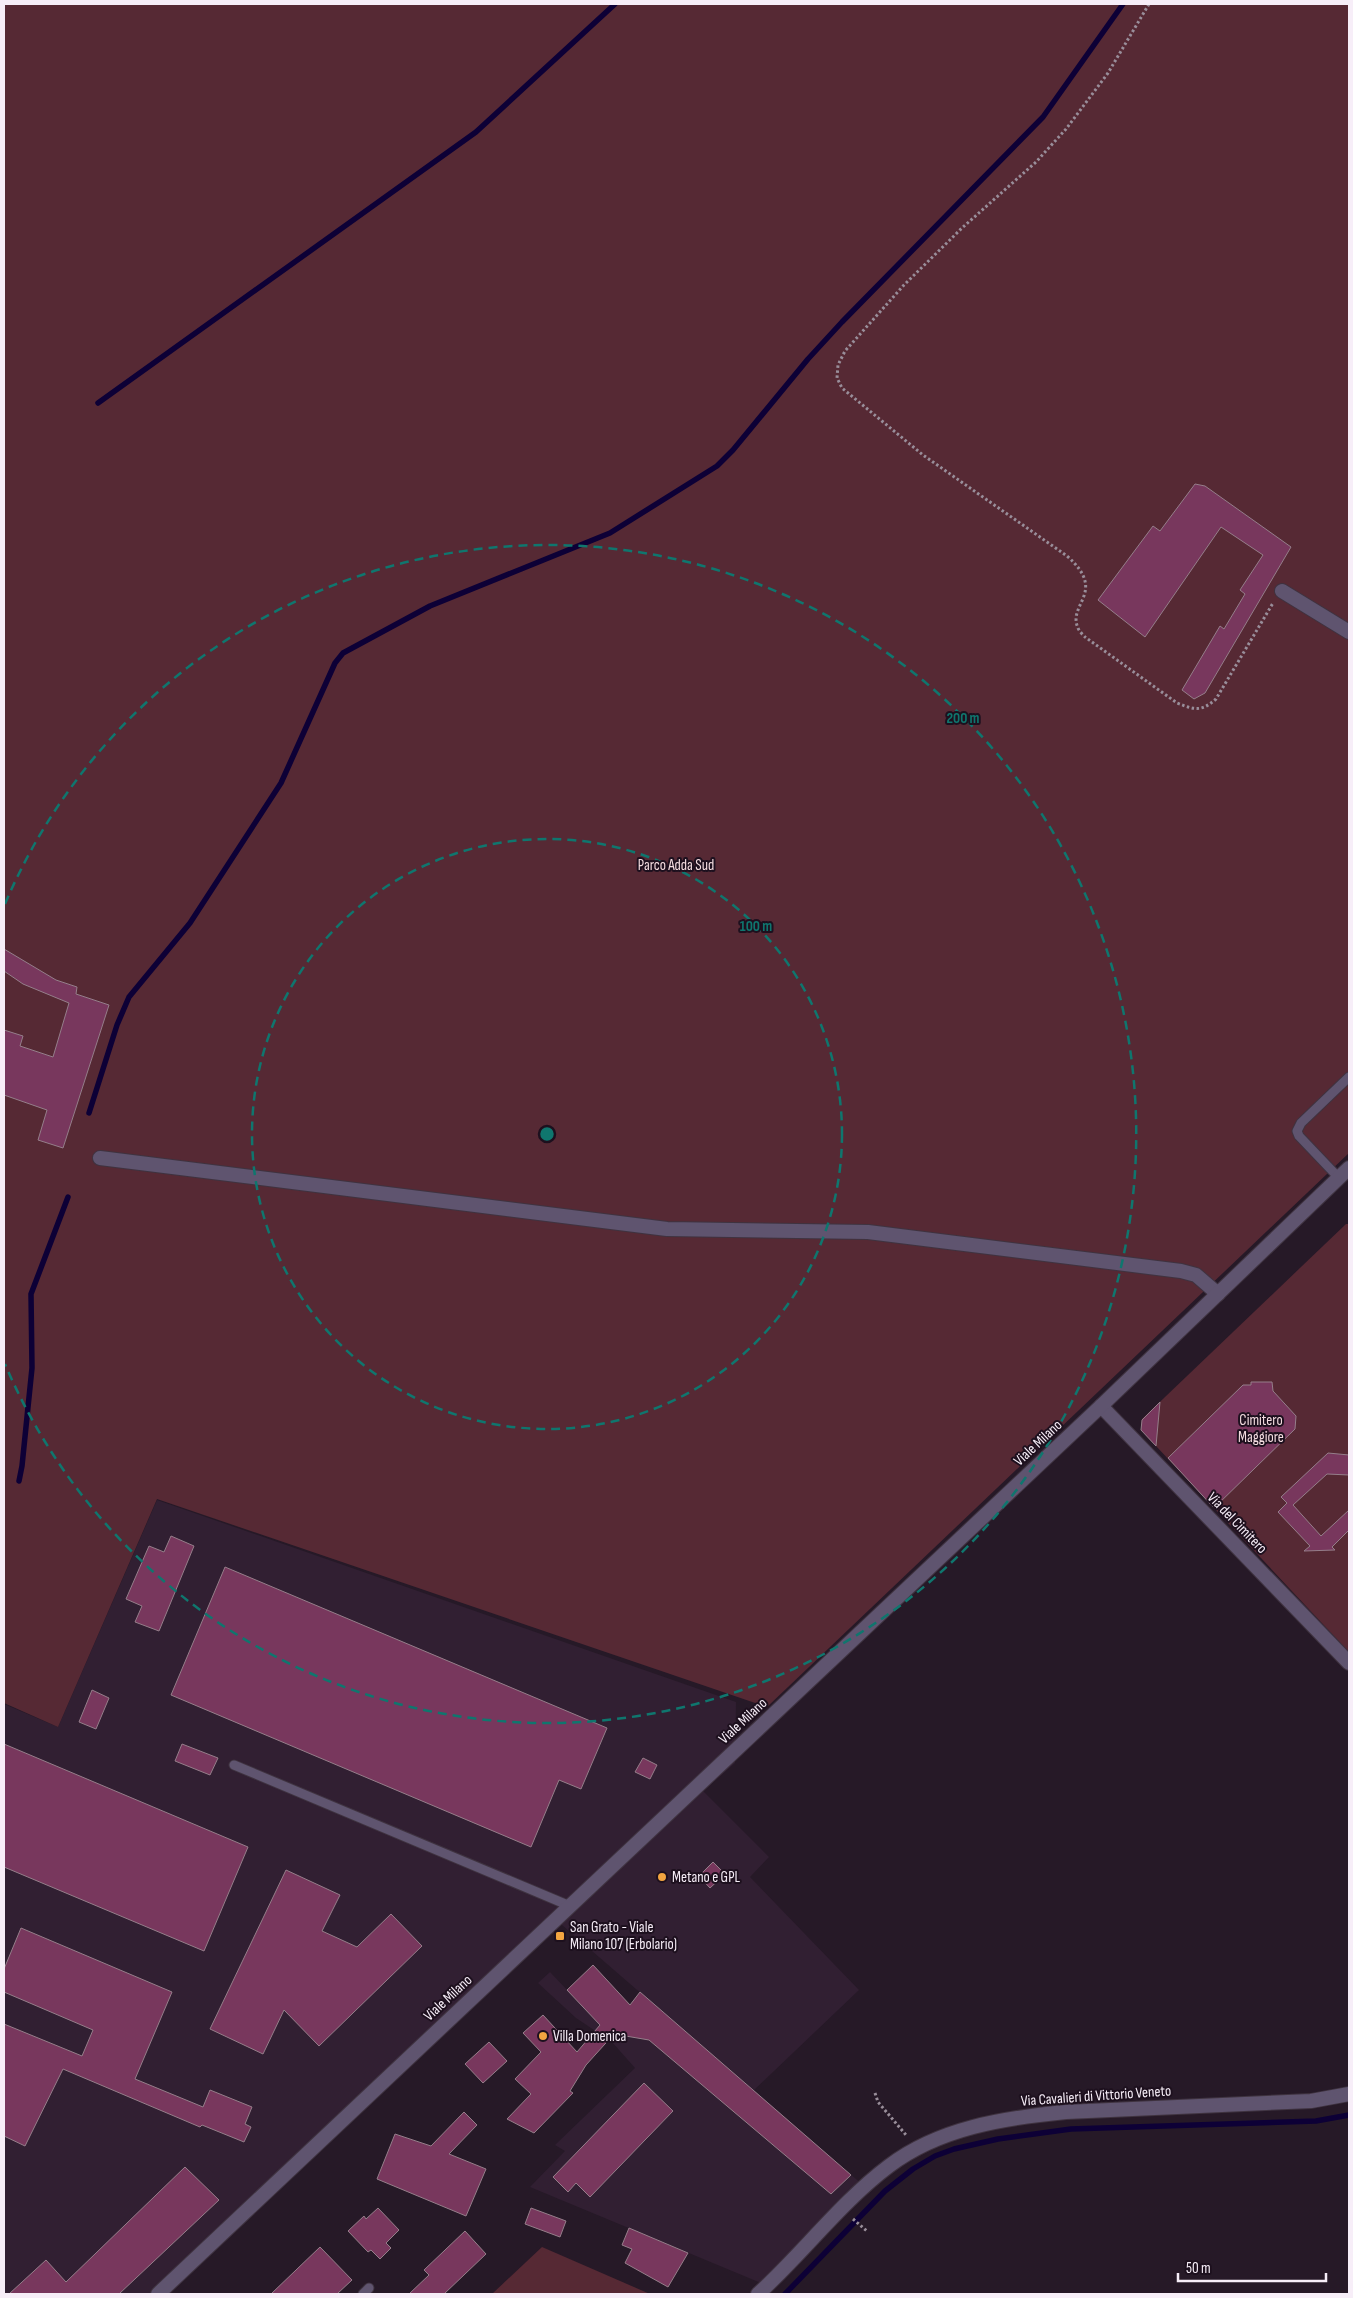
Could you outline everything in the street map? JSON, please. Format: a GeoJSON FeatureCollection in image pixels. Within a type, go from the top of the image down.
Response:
{"type":"FeatureCollection","features":[{"type":"Feature","properties":{"kind":"street"},"geometry":{"type":"LineString","coordinates":[[1282,590],[1349,632]]}},
{"type":"Feature","properties":{"kind":"street"},"geometry":{"type":"LineString","coordinates":[[100,1158],[667,1229],[868,1232],[940,1240],[1181,1271],[1196,1276],[1218,1294]]}},
{"type":"Feature","properties":{"kind":"street","name":"Viale Milano"},"geometry":{"type":"LineString","coordinates":[[158,2294],[1101,1406],[1349,1168]]}},
{"type":"Feature","properties":{"kind":"street","name":"Via del Cimitero"},"geometry":{"type":"LineString","coordinates":[[1101,1406],[1349,1663]]}},
{"type":"Feature","properties":{"kind":"street","name":"Via Cavalieri di Vittorio Veneto"},"geometry":{"type":"LineString","coordinates":[[758,2294],[871,2180],[914,2149],[942,2136],[1031,2115],[1076,2111],[1311,2101],[1349,2094]]}},
{"type":"Feature","properties":{"kind":"lane"},"geometry":{"type":"LineString","coordinates":[[1339,1178],[1299,1136],[1297,1131],[1301,1123],[1349,1077]]}},
{"type":"Feature","properties":{"kind":"lane"},"geometry":{"type":"LineString","coordinates":[[234,1765],[570,1906]]}},
{"type":"Feature","properties":{"kind":"path"},"geometry":{"type":"LineString","coordinates":[[1149,4],[1108,73],[1066,129],[1036,162],[962,228],[904,285],[845,351],[838,365],[837,378],[842,388],[924,455],[1067,556],[1081,568],[1086,582],[1084,597],[1077,616],[1077,627],[1085,638],[1177,703],[1193,710],[1207,706],[1216,699],[1282,590]]}},
{"type":"Feature","properties":{"kind":"path"},"geometry":{"type":"LineString","coordinates":[[875,2093],[878,2102],[902,2130],[914,2149]]}},
{"type":"Feature","properties":{"kind":"path"},"geometry":{"type":"LineString","coordinates":[[858,2223],[868,2232]]}},
{"type":"Feature","properties":{"kind":"shaded area"},"geometry":{"type":"Polygon","coordinates":[[[157,1500],[736,1702],[735,1763],[703,1791],[769,1857],[750,1877],[859,1990],[754,2090],[864,2186],[766,2285],[530,2187],[565,2151],[555,2145],[635,2068],[612,2042],[576,2018],[538,1983],[550,1972],[587,2011],[623,2036],[651,2002],[555,1919],[153,2294],[4,2294],[4,1704],[58,1727],[157,1500]]]}},
{"type":"Feature","properties":{"kind":"green space","name":"Parco Adda Sud"},"geometry":{"type":"Polygon","coordinates":[[[4,4],[1349,4],[1349,1153],[767,1707],[157,1499],[58,1727],[4,1703],[4,4]]]}},
{"type":"Feature","properties":{"kind":"green space","name":"Cimitero Maggiore"},"geometry":{"type":"Polygon","coordinates":[[[1346,1224],[1349,1224],[1349,1652],[1141,1430],[1142,1419],[1346,1224]]]}},
{"type":"Feature","properties":{"kind":"green space"},"geometry":{"type":"Polygon","coordinates":[[[542,2247],[650,2294],[492,2294],[542,2247]]]}},
{"type":"Feature","properties":{"kind":"building"},"geometry":{"type":"Polygon","coordinates":[[[1195,484],[1205,486],[1291,547],[1205,693],[1194,699],[1182,690],[1220,626],[1224,629],[1245,594],[1240,590],[1263,555],[1221,527],[1145,637],[1098,600],[1153,526],[1160,531],[1195,484]]]}},
{"type":"Feature","properties":{"kind":"building"},"geometry":{"type":"Polygon","coordinates":[[[4,949],[56,980],[77,987],[76,994],[109,1005],[63,1148],[38,1140],[47,1110],[4,1095],[4,1030],[23,1036],[20,1046],[53,1057],[69,1003],[23,984],[4,971],[4,949]]]}},
{"type":"Feature","properties":{"kind":"building"},"geometry":{"type":"Polygon","coordinates":[[[1251,1382],[1272,1382],[1273,1391],[1296,1416],[1295,1429],[1214,1508],[1168,1458],[1243,1385],[1251,1385],[1251,1382]]]}},
{"type":"Feature","properties":{"kind":"building"},"geometry":{"type":"Polygon","coordinates":[[[1160,1402],[1156,1446],[1141,1430],[1142,1420],[1160,1402]]]}},
{"type":"Feature","properties":{"kind":"building"},"geometry":{"type":"Polygon","coordinates":[[[1328,1453],[1349,1455],[1349,1475],[1327,1474],[1293,1505],[1321,1536],[1349,1510],[1349,1530],[1332,1547],[1335,1550],[1304,1551],[1310,1546],[1278,1512],[1287,1503],[1281,1497],[1328,1453]]]}},
{"type":"Feature","properties":{"kind":"building"},"geometry":{"type":"Polygon","coordinates":[[[171,1536],[194,1546],[159,1631],[135,1622],[142,1606],[126,1599],[149,1546],[164,1552],[171,1536]]]}},
{"type":"Feature","properties":{"kind":"building"},"geometry":{"type":"Polygon","coordinates":[[[225,1567],[607,1728],[581,1789],[559,1780],[531,1847],[171,1695],[225,1567]]]}},
{"type":"Feature","properties":{"kind":"building"},"geometry":{"type":"Polygon","coordinates":[[[92,1690],[109,1698],[96,1729],[79,1722],[92,1690]]]}},
{"type":"Feature","properties":{"kind":"building"},"geometry":{"type":"Polygon","coordinates":[[[4,1744],[248,1847],[204,1951],[4,1867],[4,1744]]]}},
{"type":"Feature","properties":{"kind":"building"},"geometry":{"type":"Polygon","coordinates":[[[182,1744],[218,1758],[210,1775],[175,1761],[182,1744]]]}},
{"type":"Feature","properties":{"kind":"building"},"geometry":{"type":"Polygon","coordinates":[[[643,1758],[657,1765],[650,1779],[635,1772],[643,1758]]]}},
{"type":"Feature","properties":{"kind":"building"},"geometry":{"type":"Polygon","coordinates":[[[713,1862],[725,1874],[710,1888],[699,1876],[713,1862]]]}},
{"type":"Feature","properties":{"kind":"building"},"geometry":{"type":"Polygon","coordinates":[[[286,1870],[340,1895],[322,1931],[357,1947],[391,1914],[422,1946],[319,2046],[284,2010],[263,2054],[210,2029],[286,1870]]]}},
{"type":"Feature","properties":{"kind":"building"},"geometry":{"type":"Polygon","coordinates":[[[21,1928],[172,1992],[135,2079],[203,2107],[210,2090],[252,2107],[245,2124],[251,2127],[244,2142],[202,2125],[200,2127],[63,2069],[25,2146],[4,2136],[4,2024],[82,2056],[93,2030],[4,1992],[4,1969],[21,1928]]]}},
{"type":"Feature","properties":{"kind":"building"},"geometry":{"type":"Polygon","coordinates":[[[593,1965],[630,2005],[640,1992],[851,2175],[831,2194],[649,2040],[614,2034],[586,2065],[570,2091],[573,2093],[534,2133],[507,2119],[531,2094],[515,2079],[541,2052],[523,2033],[543,2015],[577,2052],[600,2025],[567,1990],[593,1965]]]}},
{"type":"Feature","properties":{"kind":"building"},"geometry":{"type":"Polygon","coordinates":[[[489,2042],[507,2061],[483,2083],[465,2064],[489,2042]]]}},
{"type":"Feature","properties":{"kind":"building"},"geometry":{"type":"Polygon","coordinates":[[[644,2083],[673,2111],[590,2197],[576,2183],[568,2192],[553,2177],[644,2083]]]}},
{"type":"Feature","properties":{"kind":"building"},"geometry":{"type":"Polygon","coordinates":[[[464,2112],[477,2125],[449,2154],[486,2169],[466,2216],[377,2179],[395,2134],[431,2146],[464,2112]]]}},
{"type":"Feature","properties":{"kind":"building"},"geometry":{"type":"Polygon","coordinates":[[[185,2167],[219,2200],[119,2294],[9,2294],[46,2260],[66,2282],[185,2167]]]}},
{"type":"Feature","properties":{"kind":"building"},"geometry":{"type":"Polygon","coordinates":[[[378,2208],[399,2230],[386,2243],[391,2248],[380,2259],[371,2250],[368,2252],[348,2231],[364,2216],[366,2219],[378,2208]]]}},
{"type":"Feature","properties":{"kind":"building"},"geometry":{"type":"Polygon","coordinates":[[[531,2208],[566,2221],[560,2237],[525,2224],[531,2208]]]}},
{"type":"Feature","properties":{"kind":"building"},"geometry":{"type":"Polygon","coordinates":[[[629,2228],[688,2253],[668,2287],[625,2263],[632,2249],[622,2245],[629,2228]]]}},
{"type":"Feature","properties":{"kind":"building"},"geometry":{"type":"Polygon","coordinates":[[[465,2231],[486,2254],[444,2294],[409,2294],[429,2275],[424,2270],[465,2231]]]}},
{"type":"Feature","properties":{"kind":"building"},"geometry":{"type":"Polygon","coordinates":[[[320,2247],[352,2280],[337,2294],[271,2294],[320,2247]]]}},
{"type":"Feature","properties":{"kind":"waterway"},"geometry":{"type":"LineString","coordinates":[[98,403],[476,132],[615,4]]}},
{"type":"Feature","properties":{"kind":"waterway"},"geometry":{"type":"LineString","coordinates":[[89,1113],[117,1025],[129,997],[190,923],[281,783],[335,663],[343,653],[430,606],[610,533],[717,466],[733,450],[808,359],[842,322],[1043,117],[1123,4]]}},
{"type":"Feature","properties":{"kind":"waterway"},"geometry":{"type":"LineString","coordinates":[[19,1481],[32,1368],[31,1294],[68,1197]]}},
{"type":"Feature","properties":{"kind":"waterway"},"geometry":{"type":"LineString","coordinates":[[785,2294],[885,2191],[913,2169],[935,2156],[954,2149],[998,2139],[1071,2129],[1316,2121],[1349,2115]]}},
{"type":"Feature","properties":{"kind":"place","name":"Metano e GPL"},"geometry":{"type":"Point","coordinates":[662,1877]}},
{"type":"Feature","properties":{"kind":"place","name":"San Grato - Viale Milano 107 (Erbolario)"},"geometry":{"type":"Point","coordinates":[560,1936]}},
{"type":"Feature","properties":{"kind":"place","name":"Villa Domenica"},"geometry":{"type":"Point","coordinates":[543,2036]}}]}
